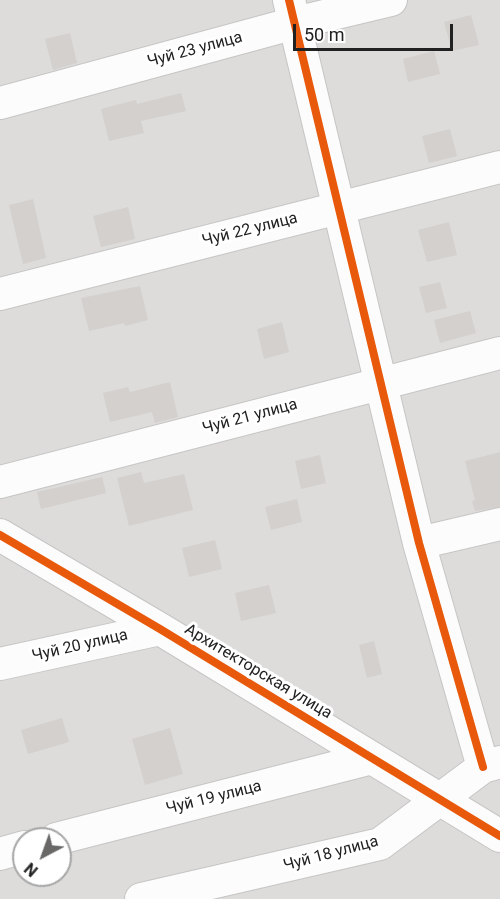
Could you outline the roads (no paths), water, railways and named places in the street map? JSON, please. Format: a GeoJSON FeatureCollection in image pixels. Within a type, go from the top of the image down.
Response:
{"type":"FeatureCollection","features":[{"type":"Feature","properties":{"kind":"street","name":"Чуй 23 улица"},"geometry":{"type":"LineString","coordinates":[[0,104],[292,12],[391,0]]}},
{"type":"Feature","properties":{"kind":"street"},"geometry":{"type":"LineString","coordinates":[[292,12],[419,543],[492,764]]}},
{"type":"Feature","properties":{"kind":"street","name":"Чуй 22 улица"},"geometry":{"type":"LineString","coordinates":[[0,294],[500,167]]}},
{"type":"Feature","properties":{"kind":"street","name":"Чуй 21 улица"},"geometry":{"type":"LineString","coordinates":[[0,482],[500,353]]}},
{"type":"Feature","properties":{"kind":"street"},"geometry":{"type":"LineString","coordinates":[[419,543],[500,524]]}},
{"type":"Feature","properties":{"kind":"street","name":"Архитекторская улица"},"geometry":{"type":"LineString","coordinates":[[0,535],[160,629],[500,836]]}},
{"type":"Feature","properties":{"kind":"street","name":"Чуй 20 улица"},"geometry":{"type":"LineString","coordinates":[[0,664],[160,629]]}},
{"type":"Feature","properties":{"kind":"street","name":"Чуй 19 улица"},"geometry":{"type":"LineString","coordinates":[[72,835],[372,758]]}},
{"type":"Feature","properties":{"kind":"street","name":"Чуй 18 улица"},"geometry":{"type":"LineString","coordinates":[[141,899],[380,844],[439,799],[492,764]]}}]}
